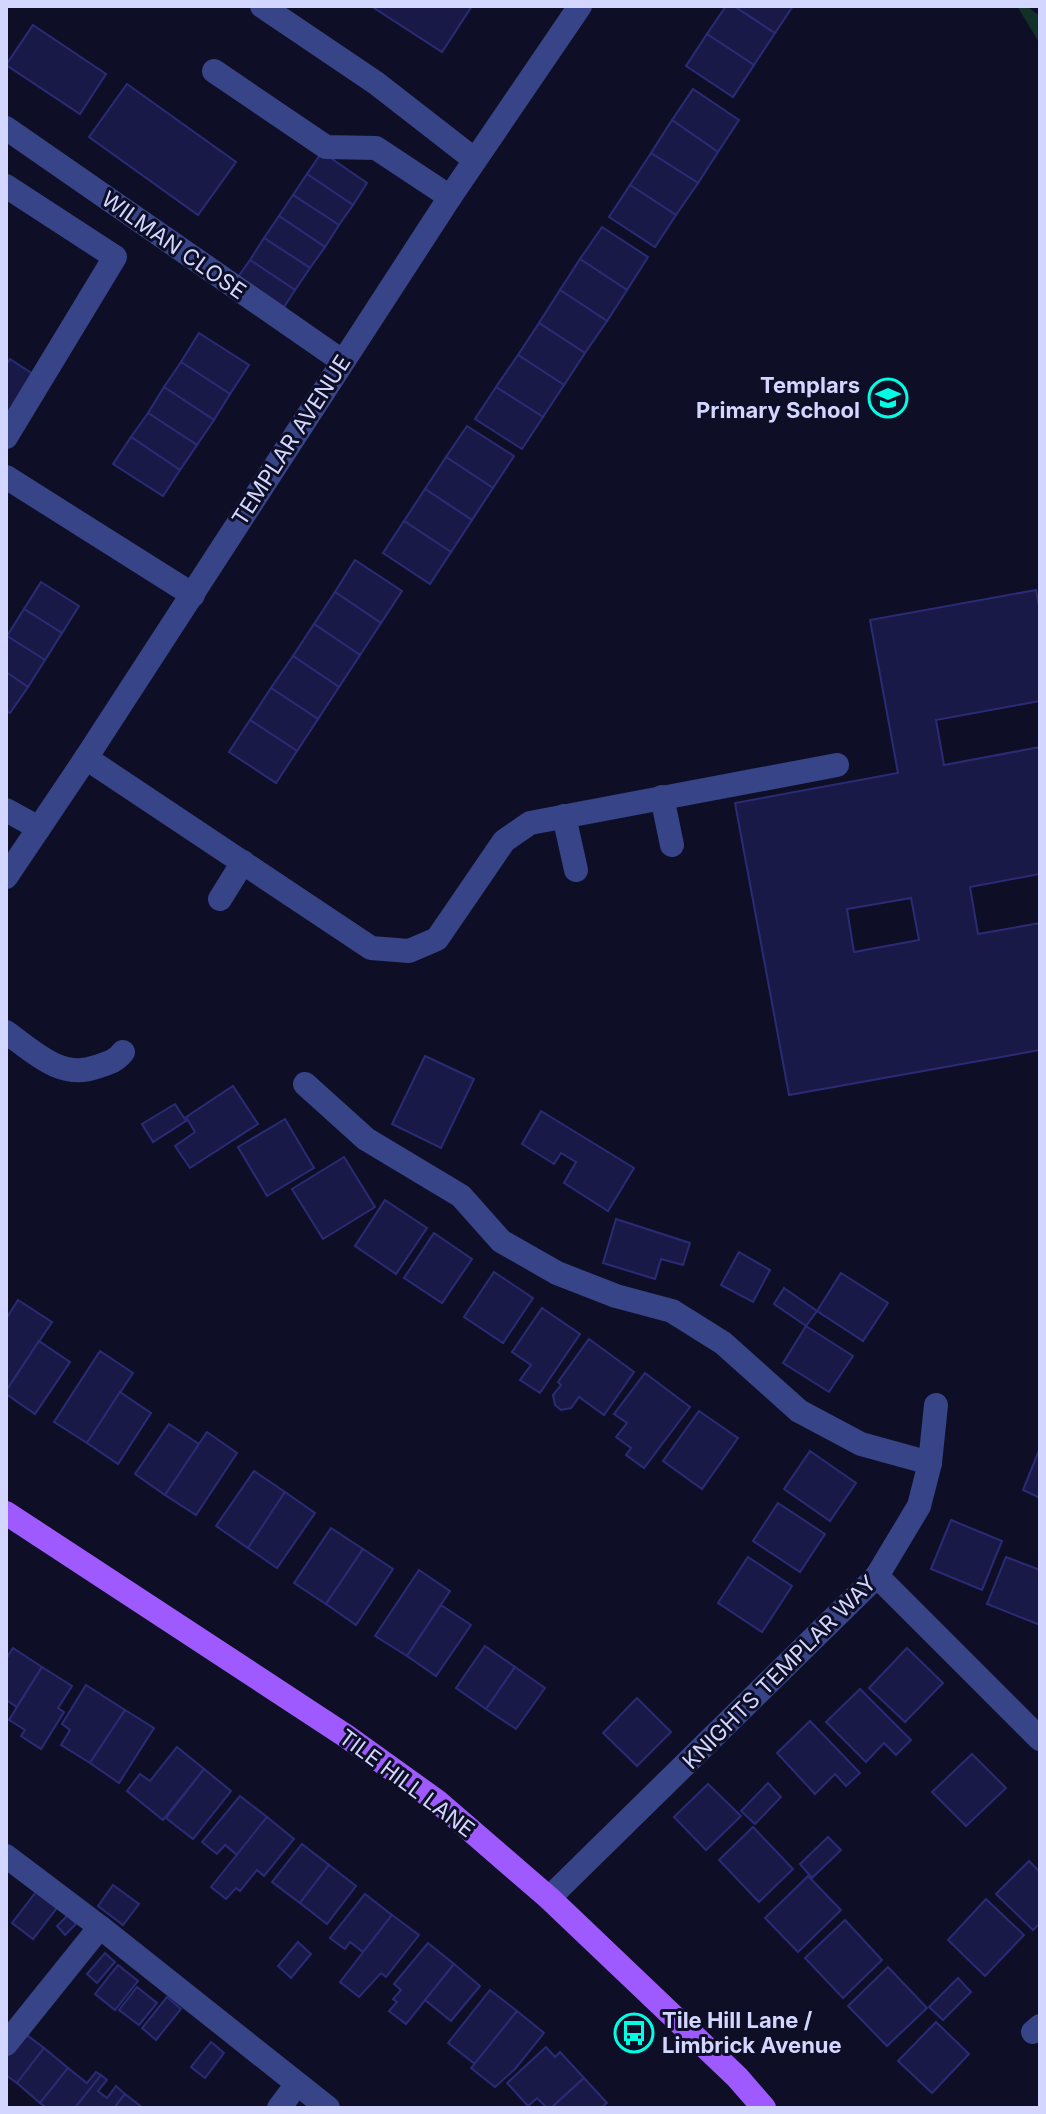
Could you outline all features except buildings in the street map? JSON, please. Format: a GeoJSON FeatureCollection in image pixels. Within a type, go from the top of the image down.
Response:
{"type":"FeatureCollection","features":[{"type":"Feature","properties":{"kind":"main road","name":"TILE HILL LANE"},"geometry":{"type":"LineString","coordinates":[[6,1513],[346,1736],[438,1802],[549,1898],[737,2077],[764,2108]]}},
{"type":"Feature","properties":{"kind":"street"},"geometry":{"type":"LineString","coordinates":[[262,6],[376,83],[475,160]]}},
{"type":"Feature","properties":{"kind":"street","name":"TEMPLAR AVENUE"},"geometry":{"type":"LineString","coordinates":[[6,877],[193,595],[450,197],[580,6]]}},
{"type":"Feature","properties":{"kind":"street"},"geometry":{"type":"LineString","coordinates":[[214,71],[326,147],[376,148],[450,197]]}},
{"type":"Feature","properties":{"kind":"street","name":"WILMAN CLOSE"},"geometry":{"type":"LineString","coordinates":[[6,128],[342,361]]}},
{"type":"Feature","properties":{"kind":"street"},"geometry":{"type":"LineString","coordinates":[[6,186],[115,257],[6,437]]}},
{"type":"Feature","properties":{"kind":"street"},"geometry":{"type":"LineString","coordinates":[[6,477],[193,595]]}},
{"type":"Feature","properties":{"kind":"street"},"geometry":{"type":"LineString","coordinates":[[86,758],[371,948],[409,951],[437,939],[504,841],[530,823],[837,765]]}},
{"type":"Feature","properties":{"kind":"street"},"geometry":{"type":"LineString","coordinates":[[662,797],[672,845]]}},
{"type":"Feature","properties":{"kind":"street"},"geometry":{"type":"LineString","coordinates":[[6,810],[39,828]]}},
{"type":"Feature","properties":{"kind":"street"},"geometry":{"type":"LineString","coordinates":[[564,816],[576,870]]}},
{"type":"Feature","properties":{"kind":"street"},"geometry":{"type":"LineString","coordinates":[[220,899],[243,862]]}},
{"type":"Feature","properties":{"kind":"street"},"geometry":{"type":"LineString","coordinates":[[6,1032],[64,1070],[82,1072],[115,1061],[123,1052]]}},
{"type":"Feature","properties":{"kind":"street"},"geometry":{"type":"LineString","coordinates":[[305,1084],[366,1139],[461,1196],[501,1241],[557,1273],[616,1296],[672,1311],[723,1343],[799,1411],[861,1444],[930,1463]]}},
{"type":"Feature","properties":{"kind":"street","name":"KNIGHTS TEMPLAR WAY"},"geometry":{"type":"LineString","coordinates":[[549,1898],[877,1576],[919,1506],[930,1463],[936,1405]]}},
{"type":"Feature","properties":{"kind":"street"},"geometry":{"type":"LineString","coordinates":[[877,1576],[1040,1739]]}},
{"type":"Feature","properties":{"kind":"street"},"geometry":{"type":"LineString","coordinates":[[6,1856],[328,2108]]}},
{"type":"Feature","properties":{"kind":"street"},"geometry":{"type":"LineString","coordinates":[[6,2044],[100,1927]]}},
{"type":"Feature","properties":{"kind":"street"},"geometry":{"type":"LineString","coordinates":[[279,2108],[297,2084]]}},
{"type":"Feature","properties":{"kind":"green space"},"geometry":{"type":"Polygon","coordinates":[[[1017,6],[1026,6],[1040,16],[1040,44],[1017,6]]]}},
{"type":"Feature","properties":{"kind":"place","name":"Templars Primary School"},"geometry":{"type":"Point","coordinates":[888,398]}},
{"type":"Feature","properties":{"kind":"place","name":"Tile Hill Lane / Limbrick Avenue"},"geometry":{"type":"Point","coordinates":[634,2033]}}]}
